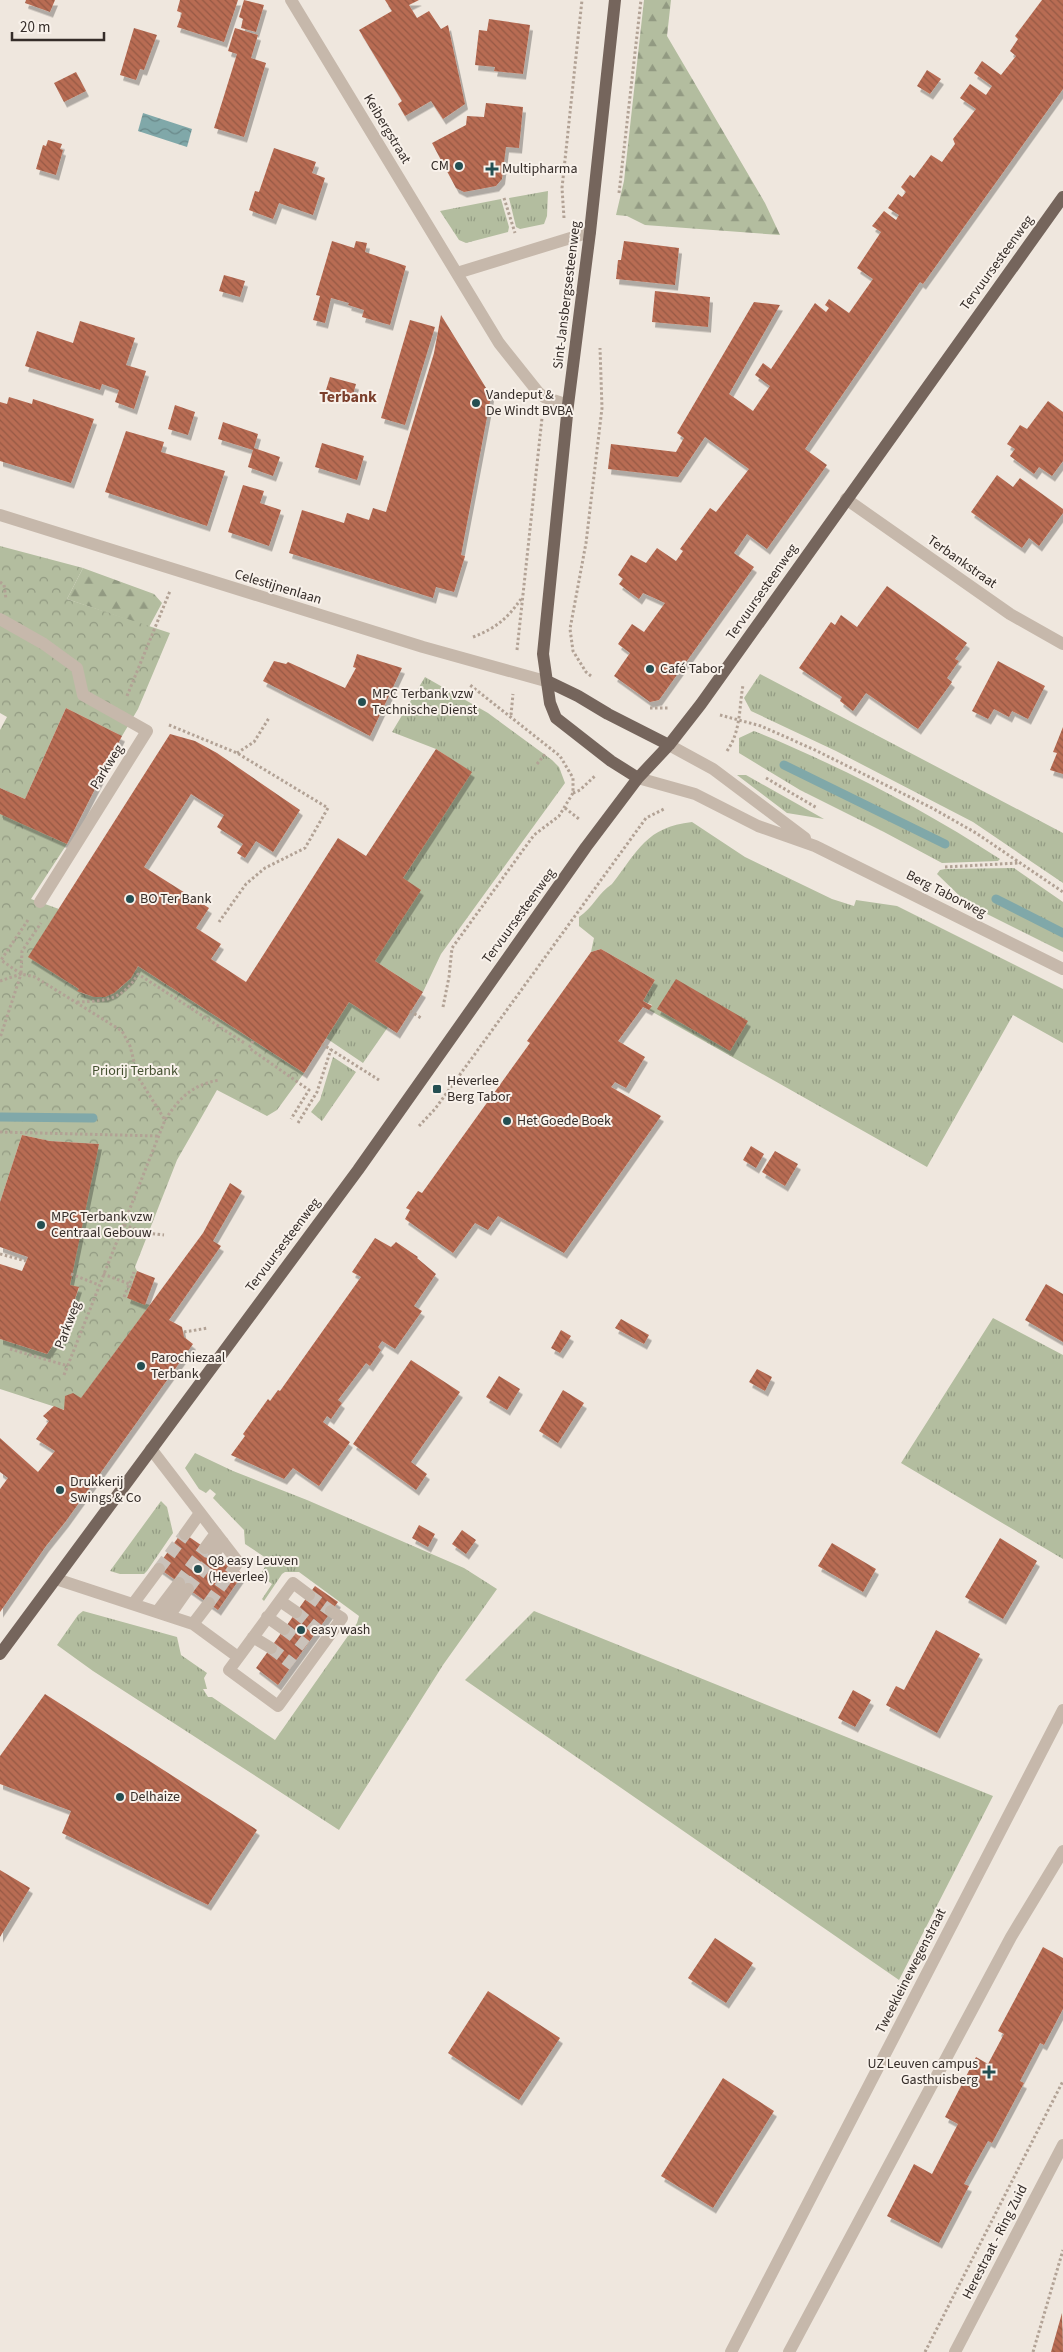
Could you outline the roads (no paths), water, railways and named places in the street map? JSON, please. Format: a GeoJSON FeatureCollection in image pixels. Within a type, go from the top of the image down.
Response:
{"type":"FeatureCollection","features":[{"type":"Feature","properties":{"kind":"main road","name":"Sint-Jansbergsesteenweg"},"geometry":{"type":"LineString","coordinates":[[615,0],[590,232],[568,405],[543,654],[549,682],[550,703],[556,718],[611,761],[638,778]]}},
{"type":"Feature","properties":{"kind":"main road","name":"Tervuursesteenweg"},"geometry":{"type":"LineString","coordinates":[[0,1654],[358,1170],[505,960],[638,778],[669,745],[701,704],[1063,197]]}},
{"type":"Feature","properties":{"kind":"main road"},"geometry":{"type":"LineString","coordinates":[[549,682],[669,745]]}},
{"type":"Feature","properties":{"kind":"street","name":"Keibergstraat"},"geometry":{"type":"LineString","coordinates":[[291,0],[499,343],[544,397],[568,405]]}},
{"type":"Feature","properties":{"kind":"street"},"geometry":{"type":"LineString","coordinates":[[457,273],[590,232]]}},
{"type":"Feature","properties":{"kind":"street","name":"Terbankstraat"},"geometry":{"type":"LineString","coordinates":[[846,499],[1010,614],[1063,644]]}},
{"type":"Feature","properties":{"kind":"street","name":"Celestijnenlaan"},"geometry":{"type":"LineString","coordinates":[[0,515],[319,615],[549,682]]}},
{"type":"Feature","properties":{"kind":"street","name":"Parkweg"},"geometry":{"type":"LineString","coordinates":[[0,619],[44,644],[77,668],[83,695],[147,731],[40,902]]}},
{"type":"Feature","properties":{"kind":"street","name":"Berg Taborweg"},"geometry":{"type":"LineString","coordinates":[[669,745],[713,769],[815,846]]}},
{"type":"Feature","properties":{"kind":"street","name":"Berg Taborweg"},"geometry":{"type":"LineString","coordinates":[[638,778],[695,794],[758,826],[815,846],[1063,970]]}},
{"type":"Feature","properties":{"kind":"street"},"geometry":{"type":"LineString","coordinates":[[151,1450],[238,1562],[234,1568]]}},
{"type":"Feature","properties":{"kind":"street"},"geometry":{"type":"LineString","coordinates":[[185,1534],[200,1513]]}},
{"type":"Feature","properties":{"kind":"street"},"geometry":{"type":"LineString","coordinates":[[210,1551],[220,1538]]}},
{"type":"Feature","properties":{"kind":"street"},"geometry":{"type":"LineString","coordinates":[[133,1604],[159,1568]]}},
{"type":"Feature","properties":{"kind":"street"},"geometry":{"type":"LineString","coordinates":[[56,1578],[194,1624],[238,1657]]}},
{"type":"Feature","properties":{"kind":"street"},"geometry":{"type":"LineString","coordinates":[[309,1595],[293,1583],[229,1670],[278,1706],[297,1668],[323,1633],[342,1618],[331,1611]]}},
{"type":"Feature","properties":{"kind":"street"},"geometry":{"type":"LineString","coordinates":[[163,1614],[184,1586]]}},
{"type":"Feature","properties":{"kind":"street"},"geometry":{"type":"LineString","coordinates":[[280,1601],[296,1612]]}},
{"type":"Feature","properties":{"kind":"street"},"geometry":{"type":"LineString","coordinates":[[194,1624],[209,1603]]}},
{"type":"Feature","properties":{"kind":"street"},"geometry":{"type":"LineString","coordinates":[[267,1617],[284,1629]]}},
{"type":"Feature","properties":{"kind":"street"},"geometry":{"type":"LineString","coordinates":[[253,1637],[270,1648]]}},
{"type":"Feature","properties":{"kind":"street","name":"Tweekleinewegenstraat"},"geometry":{"type":"LineString","coordinates":[[731,2352],[1063,1710]]}},
{"type":"Feature","properties":{"kind":"street"},"geometry":{"type":"LineString","coordinates":[[789,2352],[1011,1937],[1063,1851]]}},
{"type":"Feature","properties":{"kind":"street","name":"Herestraat - Ring Zuid"},"geometry":{"type":"LineString","coordinates":[[955,2352],[1058,2168],[1063,2145]]}},
{"type":"Feature","properties":{"kind":"water"},"geometry":{"type":"Polygon","coordinates":[[[143,113],[192,129],[187,147],[138,131],[143,113]]]}},
{"type":"Feature","properties":{"kind":"waterway"},"geometry":{"type":"LineString","coordinates":[[784,765],[945,844]]}},
{"type":"Feature","properties":{"kind":"waterway"},"geometry":{"type":"LineString","coordinates":[[996,899],[1063,933]]}},
{"type":"Feature","properties":{"kind":"waterway"},"geometry":{"type":"LineString","coordinates":[[0,1117],[93,1118]]}},
{"type":"Feature","properties":{"kind":"tunnel"},"geometry":{"type":"LineString","coordinates":[[159,1569],[185,1534]]}},
{"type":"Feature","properties":{"kind":"tunnel"},"geometry":{"type":"LineString","coordinates":[[179,1583],[205,1548]]}},
{"type":"Feature","properties":{"kind":"tunnel"},"geometry":{"type":"LineString","coordinates":[[188,1589],[214,1554]]}},
{"type":"Feature","properties":{"kind":"tunnel"},"geometry":{"type":"LineString","coordinates":[[209,1603],[234,1568]]}},
{"type":"Feature","properties":{"kind":"tunnel"},"geometry":{"type":"LineString","coordinates":[[309,1595],[331,1611]]}},
{"type":"Feature","properties":{"kind":"tunnel"},"geometry":{"type":"LineString","coordinates":[[296,1612],[318,1630]]}},
{"type":"Feature","properties":{"kind":"tunnel"},"geometry":{"type":"LineString","coordinates":[[284,1629],[306,1646]]}},
{"type":"Feature","properties":{"kind":"tunnel"},"geometry":{"type":"LineString","coordinates":[[271,1648],[293,1665]]}},
{"type":"Feature","properties":{"kind":"place","name":"CM"},"geometry":{"type":"Point","coordinates":[459,166]}},
{"type":"Feature","properties":{"kind":"place","name":"Multipharma"},"geometry":{"type":"Point","coordinates":[492,169]}},
{"type":"Feature","properties":{"kind":"place","name":"Vandeput & De Windt BVBA"},"geometry":{"type":"Point","coordinates":[476,403]}},
{"type":"Feature","properties":{"kind":"place","name":"Café Tabor"},"geometry":{"type":"Point","coordinates":[650,669]}},
{"type":"Feature","properties":{"kind":"place","name":"MPC Terbank vzw Technische Dienst"},"geometry":{"type":"Point","coordinates":[362,702]}},
{"type":"Feature","properties":{"kind":"place","name":"BO Ter Bank"},"geometry":{"type":"Point","coordinates":[130,899]}},
{"type":"Feature","properties":{"kind":"place","name":"Heverlee Berg Tabor"},"geometry":{"type":"Point","coordinates":[437,1089]}},
{"type":"Feature","properties":{"kind":"place","name":"Het Goede Boek"},"geometry":{"type":"Point","coordinates":[507,1121]}},
{"type":"Feature","properties":{"kind":"place","name":"MPC Terbank vzw Centraal Gebouw"},"geometry":{"type":"Point","coordinates":[41,1225]}},
{"type":"Feature","properties":{"kind":"place","name":"Parochiezaal Terbank"},"geometry":{"type":"Point","coordinates":[141,1366]}},
{"type":"Feature","properties":{"kind":"place","name":"Drukkerij Swings & Co"},"geometry":{"type":"Point","coordinates":[60,1490]}},
{"type":"Feature","properties":{"kind":"place","name":"Q8 easy Leuven (Heverlee)"},"geometry":{"type":"Point","coordinates":[198,1569]}},
{"type":"Feature","properties":{"kind":"place","name":"easy wash"},"geometry":{"type":"Point","coordinates":[301,1630]}},
{"type":"Feature","properties":{"kind":"place","name":"Delhaize"},"geometry":{"type":"Point","coordinates":[120,1797]}},
{"type":"Feature","properties":{"kind":"place","name":"UZ Leuven campus Gasthuisberg"},"geometry":{"type":"Point","coordinates":[989,2072]}},
{"type":"Feature","properties":{"kind":"district","name":"Terbank"},"geometry":{"type":"Point","coordinates":[348,397]}},
{"type":"Feature","properties":{"kind":"park label","name":"Priorij Terbank"},"geometry":{"type":"Point","coordinates":[135,1071]}}]}
